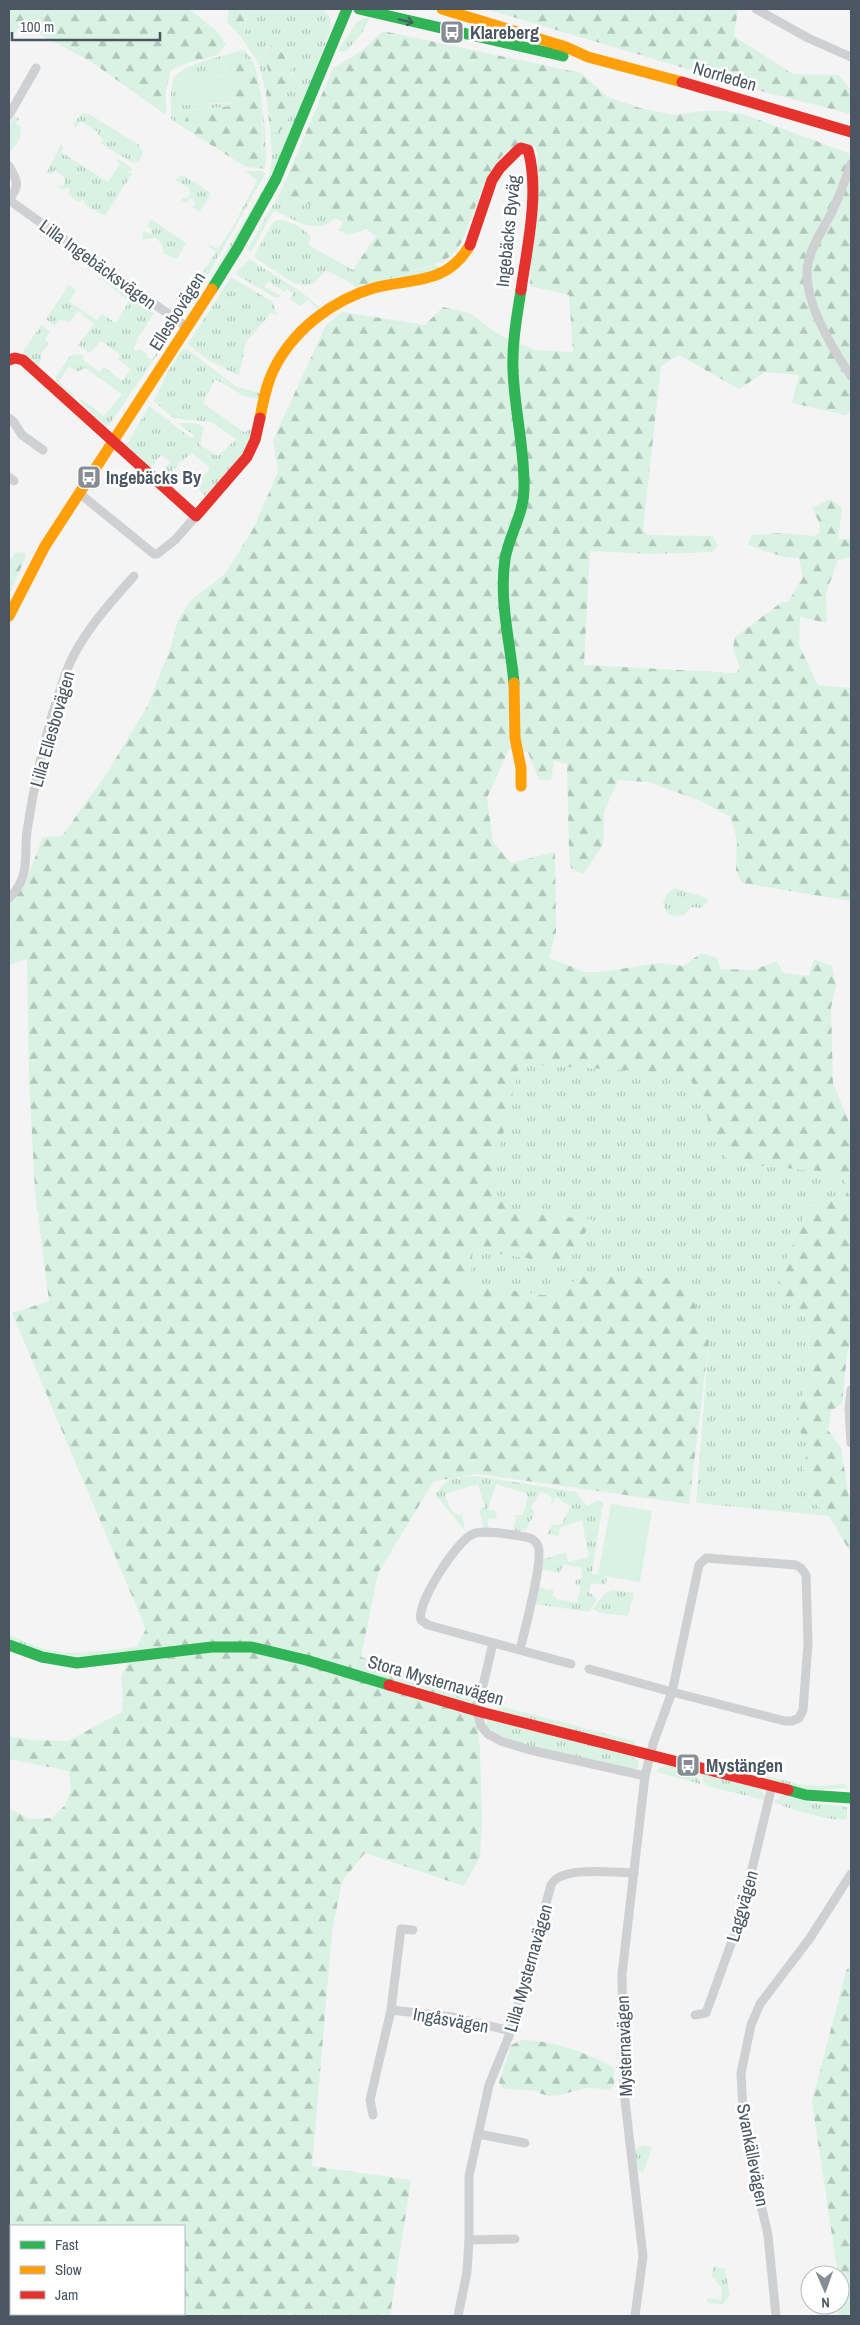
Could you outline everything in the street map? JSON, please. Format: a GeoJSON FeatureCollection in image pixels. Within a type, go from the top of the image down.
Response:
{"type":"FeatureCollection","features":[{"type":"Feature","properties":{"kind":"main road","name":"Ellesbovägen"},"geometry":{"type":"LineString","coordinates":[[9,616],[27,578],[79,493],[188,328],[237,249],[276,179],[347,9]]}},
{"type":"Feature","properties":{"kind":"main road","name":"Norrleden"},"geometry":{"type":"LineString","coordinates":[[359,9],[561,56],[588,57]]}},
{"type":"Feature","properties":{"kind":"main road","name":"Norrleden"},"geometry":{"type":"LineString","coordinates":[[442,9],[566,47],[588,57],[719,92],[849,132]]}},
{"type":"Feature","properties":{"kind":"main road","name":"Ingebäcks Byväg"},"geometry":{"type":"LineString","coordinates":[[196,516],[248,456],[261,423],[267,388],[272,373],[287,348],[311,324],[332,307],[359,292],[431,278],[444,273],[456,264],[470,245],[493,178],[517,151],[524,148],[532,154],[530,225],[513,352],[515,401],[521,443],[524,492],[520,513],[506,553],[503,594],[515,693],[515,739],[523,771],[521,786]]}},
{"type":"Feature","properties":{"kind":"main road"},"geometry":{"type":"LineString","coordinates":[[9,360],[15,358],[23,360],[196,516]]}},
{"type":"Feature","properties":{"kind":"main road","name":"Stora Mysternavägen"},"geometry":{"type":"LineString","coordinates":[[9,1645],[42,1657],[76,1663],[212,1647],[243,1646],[306,1660],[477,1711],[772,1786],[806,1794],[851,1798]]}},
{"type":"Feature","properties":{"kind":"street"},"geometry":{"type":"LineString","coordinates":[[756,9],[801,34],[851,58]]}},
{"type":"Feature","properties":{"kind":"street"},"geometry":{"type":"LineString","coordinates":[[9,115],[36,68]]}},
{"type":"Feature","properties":{"kind":"street"},"geometry":{"type":"LineString","coordinates":[[851,164],[840,196],[815,243],[808,269],[810,295],[818,315],[829,339],[851,376]]}},
{"type":"Feature","properties":{"kind":"street"},"geometry":{"type":"LineString","coordinates":[[9,166],[17,186],[9,200]]}},
{"type":"Feature","properties":{"kind":"street","name":"Lilla Ingebäcksvägen"},"geometry":{"type":"LineString","coordinates":[[9,200],[188,328]]}},
{"type":"Feature","properties":{"kind":"street"},"geometry":{"type":"LineString","coordinates":[[9,418],[14,421],[22,435],[43,450]]}},
{"type":"Feature","properties":{"kind":"street"},"geometry":{"type":"LineString","coordinates":[[79,493],[154,554],[157,554],[175,540],[196,516]]}},
{"type":"Feature","properties":{"kind":"street","name":"Lilla Ellesbovägen"},"geometry":{"type":"LineString","coordinates":[[9,898],[20,885],[24,873],[26,834],[34,788],[47,735],[66,673],[89,631],[134,576]]}},
{"type":"Feature","properties":{"kind":"street"},"geometry":{"type":"LineString","coordinates":[[851,1390],[849,1409],[851,1443]]}},
{"type":"Feature","properties":{"kind":"street"},"geometry":{"type":"LineString","coordinates":[[520,1650],[536,1572],[539,1552],[538,1545],[534,1540],[526,1537],[475,1533],[462,1541],[431,1586],[421,1607],[420,1618],[428,1625],[571,1664]]}},
{"type":"Feature","properties":{"kind":"street"},"geometry":{"type":"LineString","coordinates":[[589,1669],[672,1692],[785,1721],[798,1720],[802,1710],[808,1643],[807,1579],[803,1570],[799,1566],[732,1559],[709,1558],[702,1560],[672,1692],[649,1755]]}},
{"type":"Feature","properties":{"kind":"street"},"geometry":{"type":"LineString","coordinates":[[492,1643],[477,1711],[478,1719],[484,1731],[501,1741],[541,1753],[645,1776]]}},
{"type":"Feature","properties":{"kind":"street","name":"Mysternavägen"},"geometry":{"type":"LineString","coordinates":[[635,2316],[643,2256],[624,2092],[622,1974],[649,1755]]}},
{"type":"Feature","properties":{"kind":"street","name":"Laggvägen"},"geometry":{"type":"LineString","coordinates":[[696,2015],[706,2013],[740,1919],[772,1786]]}},
{"type":"Feature","properties":{"kind":"street","name":"Lilla Mysternavägen"},"geometry":{"type":"LineString","coordinates":[[458,2316],[467,2272],[469,2176],[489,2085],[511,2031],[552,1882],[557,1877],[571,1872],[634,1873]]}},
{"type":"Feature","properties":{"kind":"street","name":"Svankällevägen"},"geometry":{"type":"LineString","coordinates":[[776,2316],[768,2235],[744,2130],[741,2073],[751,2025],[760,2004],[810,1938],[851,1874]]}},
{"type":"Feature","properties":{"kind":"street","name":"Ingåsvägen"},"geometry":{"type":"LineString","coordinates":[[373,2115],[370,2100],[391,2010],[400,1929],[413,1930]]}},
{"type":"Feature","properties":{"kind":"street","name":"Ingåsvägen"},"geometry":{"type":"LineString","coordinates":[[391,2010],[453,2018],[511,2031]]}},
{"type":"Feature","properties":{"kind":"street"},"geometry":{"type":"LineString","coordinates":[[479,2134],[525,2143]]}},
{"type":"Feature","properties":{"kind":"street"},"geometry":{"type":"LineString","coordinates":[[469,2240],[515,2240]]}},
{"type":"Feature","properties":{"kind":"green space"},"geometry":{"type":"Polygon","coordinates":[[[9,9],[189,9],[217,31],[226,45],[215,56],[187,63],[171,70],[166,90],[166,115],[90,61],[26,27],[19,27],[9,41],[9,9]]]}},
{"type":"Feature","properties":{"kind":"green space"},"geometry":{"type":"Polygon","coordinates":[[[240,9],[322,9],[330,16],[331,29],[287,141],[252,215],[202,292],[268,181],[272,159],[270,130],[274,133],[293,73],[287,58],[278,47],[267,46],[264,50],[269,77],[266,93],[259,64],[241,37],[246,29],[245,14],[240,9]]]}},
{"type":"Feature","properties":{"kind":"green space"},"geometry":{"type":"Polygon","coordinates":[[[240,9],[245,14],[246,30],[241,37],[227,22],[229,10],[240,9]]]}},
{"type":"Feature","properties":{"kind":"green space"},"geometry":{"type":"Polygon","coordinates":[[[486,9],[738,9],[734,36],[793,74],[839,75],[851,90],[851,114],[761,91],[486,9]]]}},
{"type":"Feature","properties":{"kind":"green space"},"geometry":{"type":"Polygon","coordinates":[[[364,18],[370,18],[362,33],[346,52],[338,51],[357,22],[364,18]]]}},
{"type":"Feature","properties":{"kind":"green space"},"geometry":{"type":"Polygon","coordinates":[[[383,31],[581,73],[608,97],[640,108],[673,115],[703,111],[726,111],[746,115],[851,154],[851,411],[845,415],[792,403],[799,375],[765,372],[739,389],[679,355],[661,366],[643,529],[647,535],[713,536],[718,546],[712,552],[651,554],[590,551],[584,665],[736,673],[740,667],[733,649],[735,637],[782,602],[788,602],[803,577],[799,558],[784,557],[748,545],[751,535],[781,533],[815,536],[819,534],[820,524],[812,508],[830,499],[842,508],[838,539],[851,539],[851,557],[838,560],[826,593],[827,623],[800,617],[799,645],[818,685],[851,688],[851,901],[742,883],[736,870],[737,841],[731,817],[699,800],[647,782],[618,780],[604,812],[603,845],[583,874],[571,868],[567,764],[554,761],[551,780],[539,780],[528,752],[509,749],[487,798],[493,842],[511,863],[555,852],[556,932],[549,958],[585,972],[602,972],[658,963],[684,966],[701,953],[716,957],[721,969],[754,970],[777,961],[783,973],[809,976],[814,959],[832,966],[836,985],[831,1008],[833,1083],[851,1127],[851,1338],[847,1356],[842,1404],[831,1411],[828,1430],[841,1448],[851,1509],[851,1553],[829,1516],[816,1504],[802,1464],[812,1447],[798,1429],[799,1401],[808,1383],[809,1318],[787,1303],[778,1283],[806,1211],[819,1203],[845,1198],[848,1188],[841,1173],[729,1163],[688,1074],[520,1064],[490,1188],[514,1211],[593,1220],[565,1265],[473,1249],[470,1284],[551,1296],[587,1273],[685,1279],[709,1341],[689,1504],[478,1474],[434,1481],[378,1573],[361,1657],[474,1695],[480,1748],[482,1822],[480,1857],[464,1886],[365,1853],[342,1881],[332,1932],[312,2166],[411,2180],[390,2316],[9,2316],[9,1808],[30,1819],[52,1818],[65,1805],[71,1790],[69,1771],[9,1759],[9,1736],[30,1740],[68,1741],[122,1712],[121,1676],[146,1629],[12,1313],[49,1301],[35,1192],[29,1078],[27,959],[9,965],[9,902],[26,881],[43,837],[62,836],[107,773],[148,705],[171,646],[178,620],[191,600],[225,574],[253,529],[278,472],[273,440],[326,325],[342,312],[425,325],[443,307],[470,313],[496,333],[534,350],[573,352],[569,295],[530,286],[538,156],[535,146],[518,146],[505,153],[494,166],[485,183],[463,238],[456,251],[444,261],[358,289],[346,280],[376,236],[358,223],[287,196],[283,187],[333,68],[363,50],[383,31]]]}},
{"type":"Feature","properties":{"kind":"green space"},"geometry":{"type":"Polygon","coordinates":[[[272,45],[278,47],[292,66],[291,83],[285,96],[289,107],[287,123],[284,128],[274,134],[270,130],[266,93],[269,77],[264,50],[272,45]]]}},
{"type":"Feature","properties":{"kind":"green space"},"geometry":{"type":"Polygon","coordinates":[[[241,50],[245,51],[253,62],[259,85],[266,150],[264,169],[258,168],[263,145],[262,116],[251,63],[226,65],[224,75],[183,78],[184,105],[234,103],[233,106],[192,110],[181,126],[171,119],[171,89],[176,75],[192,65],[241,50]]]}},
{"type":"Feature","properties":{"kind":"green space"},"geometry":{"type":"Polygon","coordinates":[[[243,55],[251,63],[255,72],[260,99],[262,147],[258,168],[246,167],[181,126],[192,110],[233,106],[232,75],[224,75],[228,60],[234,56],[243,55]]]}},
{"type":"Feature","properties":{"kind":"green space"},"geometry":{"type":"Polygon","coordinates":[[[232,75],[234,102],[184,105],[182,78],[232,75]]]}},
{"type":"Feature","properties":{"kind":"green space"},"geometry":{"type":"Polygon","coordinates":[[[82,113],[89,114],[139,145],[143,152],[139,162],[133,163],[100,143],[103,139],[97,134],[98,132],[81,121],[75,128],[74,123],[82,113]]]}},
{"type":"Feature","properties":{"kind":"green space"},"geometry":{"type":"Polygon","coordinates":[[[15,116],[19,119],[16,123],[21,127],[20,139],[9,153],[9,124],[15,116]]]}},
{"type":"Feature","properties":{"kind":"green space"},"geometry":{"type":"Polygon","coordinates":[[[61,144],[63,148],[61,152],[108,182],[120,164],[116,161],[118,159],[132,168],[132,171],[127,171],[132,174],[106,214],[103,215],[91,208],[90,210],[83,200],[78,202],[68,194],[70,190],[68,187],[63,190],[57,187],[64,185],[65,182],[63,176],[55,170],[52,174],[46,174],[61,144]]]}},
{"type":"Feature","properties":{"kind":"green space"},"geometry":{"type":"Polygon","coordinates":[[[245,171],[262,171],[265,174],[185,316],[179,316],[169,309],[170,307],[177,311],[216,252],[208,246],[210,245],[218,249],[234,225],[257,180],[245,171]]]}},
{"type":"Feature","properties":{"kind":"green space"},"geometry":{"type":"Polygon","coordinates":[[[183,175],[211,193],[200,212],[192,207],[196,202],[190,198],[186,203],[181,200],[190,195],[189,188],[175,180],[183,175]]]}},
{"type":"Feature","properties":{"kind":"green space"},"geometry":{"type":"Polygon","coordinates":[[[283,187],[287,196],[358,223],[365,228],[362,231],[347,235],[339,230],[343,222],[335,218],[321,226],[313,226],[274,210],[254,247],[251,251],[247,250],[283,187]]]}},
{"type":"Feature","properties":{"kind":"green space"},"geometry":{"type":"Polygon","coordinates":[[[151,219],[186,243],[177,259],[164,254],[162,244],[156,238],[142,239],[143,231],[151,234],[152,230],[147,226],[151,219]]]}},
{"type":"Feature","properties":{"kind":"green space"},"geometry":{"type":"Polygon","coordinates":[[[276,220],[286,221],[300,227],[311,237],[308,245],[353,270],[345,280],[326,270],[313,284],[306,285],[294,283],[257,259],[254,256],[276,220]]]}},
{"type":"Feature","properties":{"kind":"green space"},"geometry":{"type":"Polygon","coordinates":[[[249,259],[300,291],[321,308],[377,282],[435,265],[444,270],[391,282],[305,325],[317,308],[308,300],[300,306],[290,299],[293,293],[287,289],[285,292],[268,281],[265,287],[282,297],[274,297],[239,276],[236,273],[249,259]]]}},
{"type":"Feature","properties":{"kind":"green space"},"geometry":{"type":"Polygon","coordinates":[[[102,274],[154,313],[137,340],[134,349],[137,351],[139,349],[146,353],[147,357],[152,360],[165,341],[169,323],[174,323],[177,326],[109,425],[106,426],[80,401],[81,399],[104,416],[122,394],[85,368],[77,372],[69,366],[59,382],[74,395],[74,398],[56,382],[56,376],[71,355],[80,354],[84,357],[82,359],[100,372],[104,367],[122,381],[131,369],[118,359],[120,355],[118,353],[101,341],[90,353],[78,345],[94,324],[78,311],[69,323],[60,319],[55,326],[46,319],[69,285],[76,290],[69,302],[97,320],[102,314],[116,323],[129,301],[103,280],[98,279],[102,274]]]}},
{"type":"Feature","properties":{"kind":"green space"},"geometry":{"type":"Polygon","coordinates":[[[231,277],[273,302],[277,316],[271,313],[246,342],[239,376],[208,360],[188,344],[231,277]]]}},
{"type":"Feature","properties":{"kind":"green space"},"geometry":{"type":"Polygon","coordinates":[[[41,325],[50,331],[45,339],[48,344],[41,354],[38,365],[22,353],[41,325]]]}},
{"type":"Feature","properties":{"kind":"green space"},"geometry":{"type":"Polygon","coordinates":[[[183,349],[188,350],[237,387],[263,394],[262,399],[244,396],[215,379],[203,403],[245,433],[248,429],[253,430],[251,445],[206,497],[195,485],[209,470],[209,467],[192,453],[179,463],[176,469],[174,468],[165,481],[159,475],[170,462],[161,455],[150,469],[126,446],[149,406],[191,438],[194,438],[193,435],[178,423],[195,423],[204,427],[200,445],[218,456],[236,439],[211,422],[173,418],[154,401],[167,373],[183,349]]]}},
{"type":"Feature","properties":{"kind":"green space"},"geometry":{"type":"Polygon","coordinates":[[[16,552],[24,553],[26,556],[9,595],[9,561],[16,552]]]}},
{"type":"Feature","properties":{"kind":"green space"},"geometry":{"type":"Polygon","coordinates":[[[674,888],[707,898],[708,902],[701,908],[691,907],[684,915],[676,916],[670,914],[663,903],[666,895],[674,888]]]}},
{"type":"Feature","properties":{"kind":"green space"},"geometry":{"type":"Polygon","coordinates":[[[520,1064],[688,1074],[729,1163],[841,1173],[848,1188],[845,1199],[832,1199],[812,1205],[778,1283],[787,1303],[809,1318],[808,1383],[799,1401],[812,1447],[802,1464],[816,1504],[829,1516],[696,1503],[709,1341],[685,1279],[587,1273],[551,1296],[470,1284],[473,1249],[565,1265],[593,1220],[514,1211],[489,1188],[520,1064]]]}},
{"type":"Feature","properties":{"kind":"green space"},"geometry":{"type":"Polygon","coordinates":[[[476,1476],[576,1492],[587,1506],[597,1500],[603,1502],[592,1574],[598,1574],[599,1572],[607,1578],[605,1585],[591,1583],[589,1592],[597,1599],[589,1612],[535,1604],[538,1586],[548,1590],[553,1589],[553,1595],[557,1599],[577,1603],[581,1586],[575,1585],[576,1580],[581,1579],[582,1568],[563,1564],[560,1573],[540,1569],[544,1559],[566,1552],[568,1562],[589,1557],[582,1520],[561,1527],[558,1537],[547,1535],[552,1525],[562,1524],[570,1507],[556,1497],[552,1504],[550,1503],[553,1498],[541,1491],[531,1507],[535,1513],[525,1531],[513,1531],[516,1518],[514,1515],[523,1515],[528,1497],[525,1493],[496,1484],[488,1509],[497,1511],[496,1519],[488,1518],[488,1528],[484,1528],[479,1510],[485,1507],[478,1484],[445,1494],[452,1511],[462,1515],[465,1531],[435,1494],[449,1479],[476,1476]]]}},
{"type":"Feature","properties":{"kind":"green space"},"geometry":{"type":"Polygon","coordinates":[[[611,1504],[652,1511],[640,1582],[598,1575],[611,1504]]]}},
{"type":"Feature","properties":{"kind":"green space"},"geometry":{"type":"Polygon","coordinates":[[[612,1590],[634,1593],[628,1616],[600,1613],[593,1609],[605,1593],[612,1590]]]}},
{"type":"Feature","properties":{"kind":"green space"},"geometry":{"type":"Polygon","coordinates":[[[9,1635],[43,1649],[69,1653],[113,1650],[201,1638],[254,1638],[83,1657],[37,1650],[9,1639],[9,1635]]]}},
{"type":"Feature","properties":{"kind":"green space"},"geometry":{"type":"Polygon","coordinates":[[[500,1706],[634,1741],[635,1746],[500,1711],[497,1708],[500,1706]]]}},
{"type":"Feature","properties":{"kind":"green space"},"geometry":{"type":"Polygon","coordinates":[[[488,1720],[632,1755],[632,1757],[638,1760],[639,1767],[635,1770],[554,1753],[531,1746],[495,1732],[486,1724],[488,1720]]]}},
{"type":"Feature","properties":{"kind":"green space"},"geometry":{"type":"Polygon","coordinates":[[[671,1765],[698,1777],[701,1784],[656,1772],[660,1768],[671,1765]]]}},
{"type":"Feature","properties":{"kind":"green space"},"geometry":{"type":"Polygon","coordinates":[[[737,1769],[799,1784],[818,1786],[844,1784],[849,1788],[808,1790],[749,1776],[737,1769]]]}},
{"type":"Feature","properties":{"kind":"green space"},"geometry":{"type":"Polygon","coordinates":[[[702,1774],[758,1788],[763,1793],[765,1800],[707,1786],[703,1782],[702,1774]]]}},
{"type":"Feature","properties":{"kind":"green space"},"geometry":{"type":"Polygon","coordinates":[[[783,1795],[812,1803],[847,1807],[847,1819],[822,1817],[774,1802],[783,1795]]]}},
{"type":"Feature","properties":{"kind":"green space"},"geometry":{"type":"Polygon","coordinates":[[[851,1964],[851,2316],[838,2316],[850,2315],[850,2265],[836,2265],[812,2102],[846,1971],[851,1964]]]}},
{"type":"Feature","properties":{"kind":"green space"},"geometry":{"type":"Polygon","coordinates":[[[522,2040],[533,2040],[557,2045],[605,2063],[614,2068],[614,2086],[606,2090],[592,2088],[557,2096],[542,2094],[534,2090],[504,2089],[499,2083],[511,2045],[522,2040]]]}},
{"type":"Feature","properties":{"kind":"green space"},"geometry":{"type":"Polygon","coordinates":[[[643,2145],[652,2147],[643,2173],[638,2170],[635,2152],[636,2149],[643,2145]]]}},
{"type":"Feature","properties":{"kind":"green space"},"geometry":{"type":"Polygon","coordinates":[[[713,2266],[725,2269],[730,2295],[723,2304],[707,2303],[707,2298],[721,2300],[722,2288],[712,2277],[713,2266]]]}},
{"type":"Feature","properties":{"kind":"traffic: fast"},"geometry":{"type":"LineString","coordinates":[[212,289],[276,179],[347,9]]}},
{"type":"Feature","properties":{"kind":"traffic: fast"},"geometry":{"type":"LineString","coordinates":[[359,9],[563,56]]}},
{"type":"Feature","properties":{"kind":"traffic: fast"},"geometry":{"type":"LineString","coordinates":[[514,683],[503,590],[505,559],[522,507],[524,489],[523,459],[513,369],[516,319],[521,290]]}},
{"type":"Feature","properties":{"kind":"traffic: fast"},"geometry":{"type":"LineString","coordinates":[[9,1645],[42,1657],[77,1663],[212,1647],[251,1647],[306,1660],[389,1685]]}},
{"type":"Feature","properties":{"kind":"traffic: fast"},"geometry":{"type":"LineString","coordinates":[[788,1790],[806,1795],[851,1798]]}},
{"type":"Feature","properties":{"kind":"traffic: slow"},"geometry":{"type":"LineString","coordinates":[[442,9],[566,47],[588,57],[682,82]]}},
{"type":"Feature","properties":{"kind":"traffic: slow"},"geometry":{"type":"LineString","coordinates":[[260,418],[267,388],[281,356],[302,330],[315,319],[343,300],[358,293],[440,274],[461,258],[470,245]]}},
{"type":"Feature","properties":{"kind":"traffic: slow"},"geometry":{"type":"LineString","coordinates":[[9,616],[45,546],[212,289]]}},
{"type":"Feature","properties":{"kind":"traffic: slow"},"geometry":{"type":"LineString","coordinates":[[514,683],[515,738],[521,768],[521,786]]}},
{"type":"Feature","properties":{"kind":"traffic: jam"},"geometry":{"type":"LineString","coordinates":[[682,82],[851,132]]}},
{"type":"Feature","properties":{"kind":"traffic: jam"},"geometry":{"type":"LineString","coordinates":[[470,245],[492,180],[500,168],[517,151],[521,148],[528,150],[533,183],[533,201],[521,290]]}},
{"type":"Feature","properties":{"kind":"traffic: jam"},"geometry":{"type":"LineString","coordinates":[[9,360],[15,358],[23,360],[196,516],[247,457],[255,440],[260,418]]}},
{"type":"Feature","properties":{"kind":"traffic: jam"},"geometry":{"type":"LineString","coordinates":[[389,1685],[477,1711],[788,1790]]}},
{"type":"Feature","properties":{"kind":"place","name":"Klareberg"},"geometry":{"type":"Point","coordinates":[452,32]}},
{"type":"Feature","properties":{"kind":"place","name":"Ingebäcks By"},"geometry":{"type":"Point","coordinates":[89,477]}},
{"type":"Feature","properties":{"kind":"place","name":"Mystängen"},"geometry":{"type":"Point","coordinates":[688,1765]}}]}
